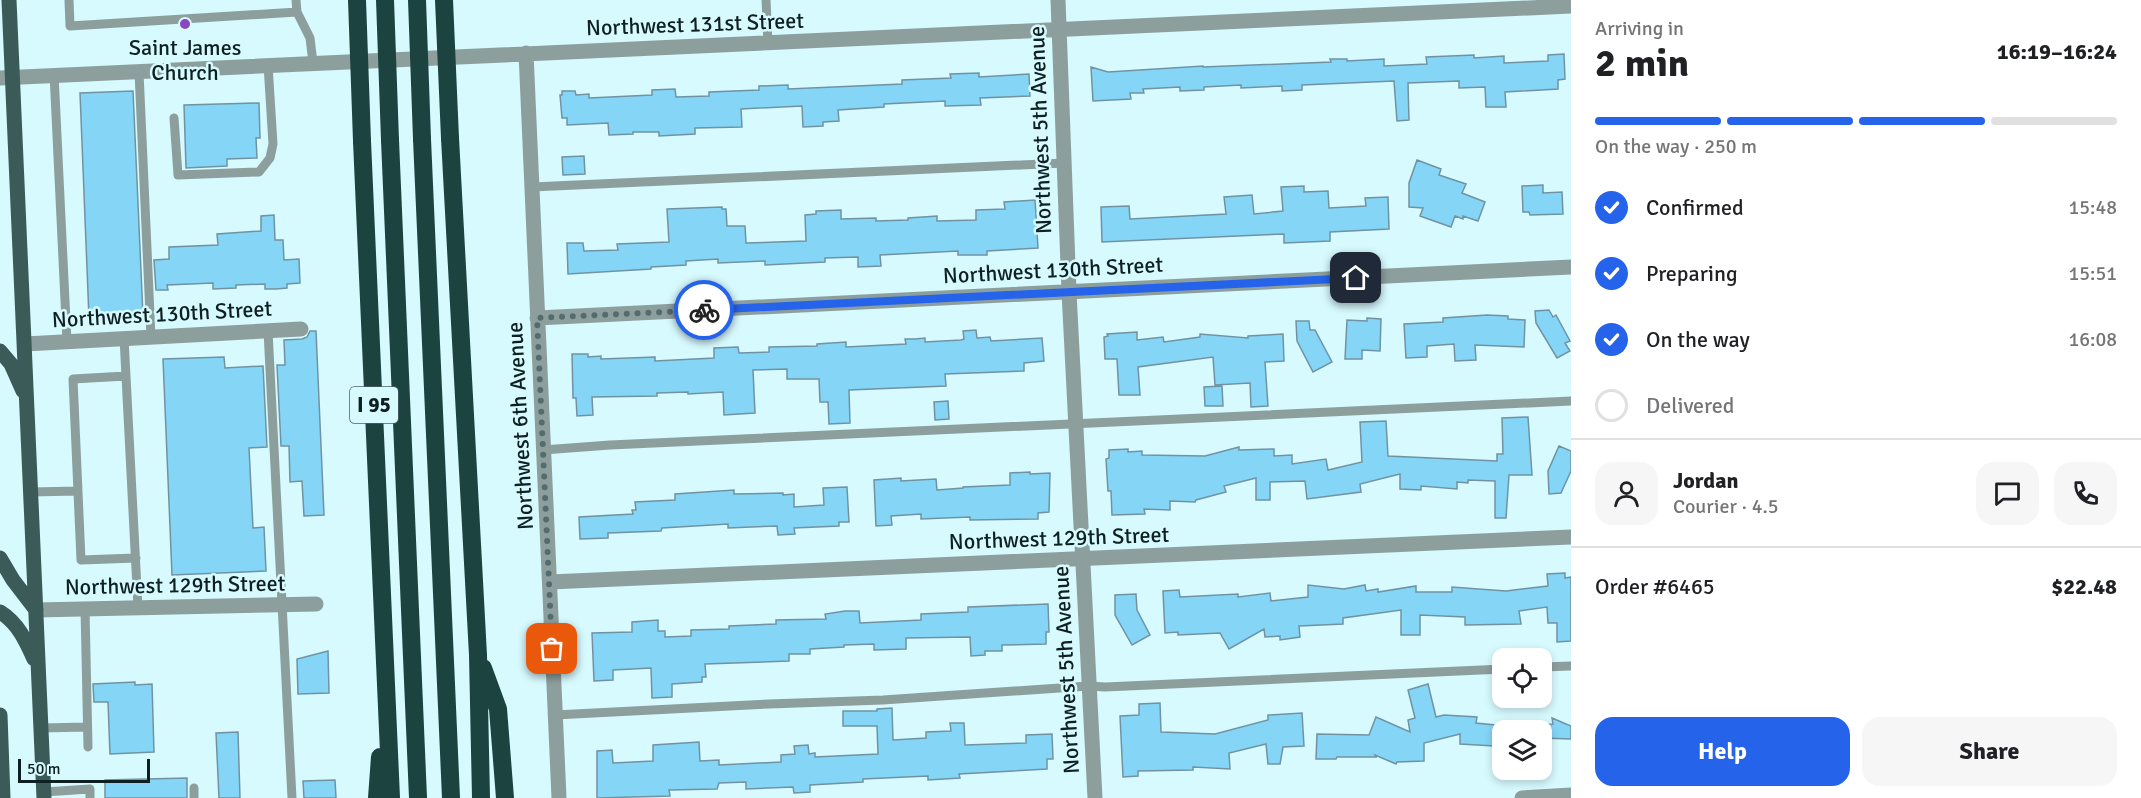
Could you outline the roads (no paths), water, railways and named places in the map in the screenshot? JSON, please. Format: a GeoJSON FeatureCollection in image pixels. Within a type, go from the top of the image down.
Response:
{"type":"FeatureCollection","features":[{"type":"Feature","properties":{"kind":"highway","name":"I 95"},"geometry":{"type":"LineString","coordinates":[[357,0],[392,798]]}},
{"type":"Feature","properties":{"kind":"highway"},"geometry":{"type":"LineString","coordinates":[[385,0],[418,798]]}},
{"type":"Feature","properties":{"kind":"highway"},"geometry":{"type":"LineString","coordinates":[[417,0],[451,798]]}},
{"type":"Feature","properties":{"kind":"highway"},"geometry":{"type":"LineString","coordinates":[[444,0],[478,655],[481,798]]}},
{"type":"Feature","properties":{"kind":"highway"},"geometry":{"type":"LineString","coordinates":[[478,655],[498,709],[505,798]]}},
{"type":"Feature","properties":{"kind":"highway"},"geometry":{"type":"LineString","coordinates":[[377,798],[386,669]]}},
{"type":"Feature","properties":{"kind":"main road"},"geometry":{"type":"LineString","coordinates":[[9,0],[6,77],[25,344],[44,795]]}},
{"type":"Feature","properties":{"kind":"main road"},"geometry":{"type":"LineString","coordinates":[[0,351],[11,364],[27,406]]}},
{"type":"Feature","properties":{"kind":"main road"},"geometry":{"type":"LineString","coordinates":[[0,558],[13,580],[36,610]]}},
{"type":"Feature","properties":{"kind":"main road"},"geometry":{"type":"LineString","coordinates":[[0,612],[15,624],[25,638],[38,667]]}},
{"type":"Feature","properties":{"kind":"main road"},"geometry":{"type":"LineString","coordinates":[[0,715],[3,798]]}},
{"type":"Feature","properties":{"kind":"street","name":"Northwest 5th Avenue"},"geometry":{"type":"LineString","coordinates":[[1058,0],[1069,292],[1095,798]]}},
{"type":"Feature","properties":{"kind":"street","name":"Northwest 131st Street"},"geometry":{"type":"LineString","coordinates":[[6,77],[1571,6]]}},
{"type":"Feature","properties":{"kind":"street","name":"Northwest 6th Avenue"},"geometry":{"type":"LineString","coordinates":[[526,53],[559,798]]}},
{"type":"Feature","properties":{"kind":"street","name":"Northwest 130th Street"},"geometry":{"type":"LineString","coordinates":[[537,318],[1571,267]]}},
{"type":"Feature","properties":{"kind":"street","name":"Northwest 130th Street"},"geometry":{"type":"LineString","coordinates":[[25,344],[301,329]]}},
{"type":"Feature","properties":{"kind":"street","name":"Northwest 129th Street"},"geometry":{"type":"LineString","coordinates":[[549,582],[1571,537]]}},
{"type":"Feature","properties":{"kind":"street","name":"Northwest 129th Street"},"geometry":{"type":"LineString","coordinates":[[36,610],[316,604]]}},
{"type":"Feature","properties":{"kind":"street"},"geometry":{"type":"LineString","coordinates":[[1522,798],[1571,795]]}},
{"type":"Feature","properties":{"kind":"lane"},"geometry":{"type":"LineString","coordinates":[[69,0],[70,26],[297,12]]}},
{"type":"Feature","properties":{"kind":"lane"},"geometry":{"type":"LineString","coordinates":[[296,0],[297,12],[310,38],[313,63]]}},
{"type":"Feature","properties":{"kind":"lane"},"geometry":{"type":"LineString","coordinates":[[766,0],[768,43]]}},
{"type":"Feature","properties":{"kind":"lane"},"geometry":{"type":"LineString","coordinates":[[174,118],[178,176],[259,172],[270,158],[273,144],[268,65]]}},
{"type":"Feature","properties":{"kind":"lane"},"geometry":{"type":"LineString","coordinates":[[139,72],[151,337]]}},
{"type":"Feature","properties":{"kind":"lane"},"geometry":{"type":"LineString","coordinates":[[54,74],[67,342]]}},
{"type":"Feature","properties":{"kind":"lane"},"geometry":{"type":"LineString","coordinates":[[532,186],[1064,163]]}},
{"type":"Feature","properties":{"kind":"lane"},"geometry":{"type":"LineString","coordinates":[[268,331],[292,798]]}},
{"type":"Feature","properties":{"kind":"lane"},"geometry":{"type":"LineString","coordinates":[[124,338],[138,608]]}},
{"type":"Feature","properties":{"kind":"lane"},"geometry":{"type":"LineString","coordinates":[[126,376],[73,380],[81,560],[136,558]]}},
{"type":"Feature","properties":{"kind":"lane"},"geometry":{"type":"LineString","coordinates":[[543,450],[610,445],[1571,401]]}},
{"type":"Feature","properties":{"kind":"lane"},"geometry":{"type":"LineString","coordinates":[[30,492],[78,491]]}},
{"type":"Feature","properties":{"kind":"lane"},"geometry":{"type":"LineString","coordinates":[[86,609],[88,747]]}},
{"type":"Feature","properties":{"kind":"lane"},"geometry":{"type":"LineString","coordinates":[[1552,667],[1571,666]]}},
{"type":"Feature","properties":{"kind":"lane"},"geometry":{"type":"LineString","coordinates":[[555,715],[883,700],[1089,686],[1257,681],[1492,670]]}},
{"type":"Feature","properties":{"kind":"lane"},"geometry":{"type":"LineString","coordinates":[[41,728],[87,727]]}},
{"type":"Feature","properties":{"kind":"lane"},"geometry":{"type":"LineString","coordinates":[[194,788],[194,798]]}},
{"type":"Feature","properties":{"kind":"lane"},"geometry":{"type":"LineString","coordinates":[[44,795],[90,789],[90,798]]}},
{"type":"Feature","properties":{"kind":"place","name":"Saint James Church"},"geometry":{"type":"Point","coordinates":[185,24]}}]}
